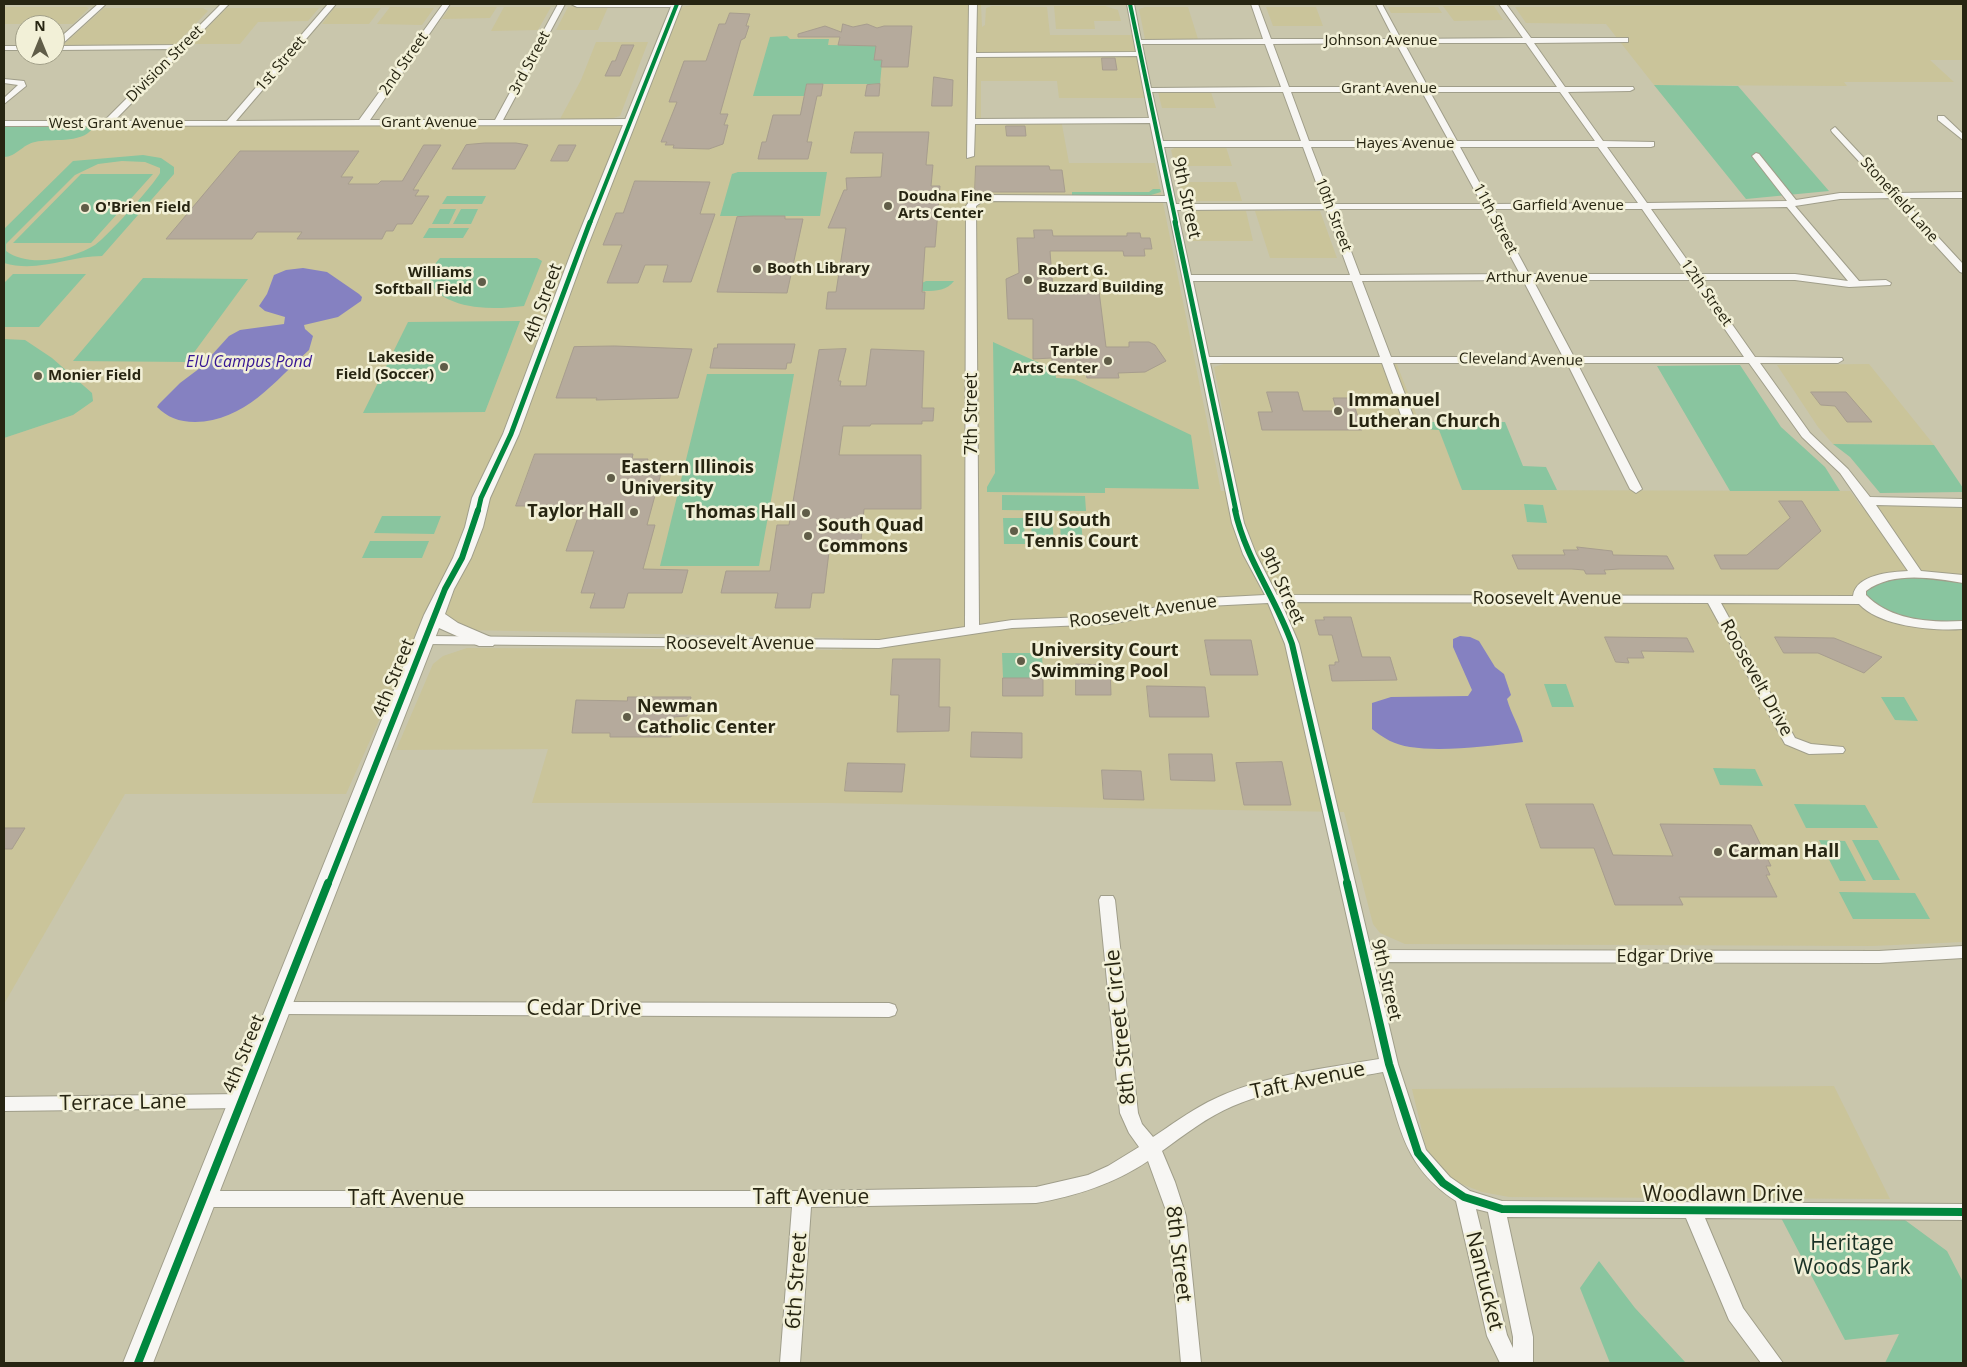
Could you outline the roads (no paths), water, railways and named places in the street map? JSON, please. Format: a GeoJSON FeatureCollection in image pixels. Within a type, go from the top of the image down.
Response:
{"type":"FeatureCollection","features":[{"type":"Feature","properties":{"kind":"main road"},"geometry":{"type":"LineString","coordinates":[[577,4],[670,4]]}},
{"type":"Feature","properties":{"kind":"street"},"geometry":{"type":"LineString","coordinates":[[65,38],[102,4]]}},
{"type":"Feature","properties":{"kind":"street","name":"Division Street"},"geometry":{"type":"LineString","coordinates":[[106,124],[225,4]]}},
{"type":"Feature","properties":{"kind":"street","name":"1st Street"},"geometry":{"type":"LineString","coordinates":[[229,124],[332,4]]}},
{"type":"Feature","properties":{"kind":"street","name":"2nd Street"},"geometry":{"type":"LineString","coordinates":[[361,123],[366,120],[446,4]]}},
{"type":"Feature","properties":{"kind":"street","name":"3rd Street"},"geometry":{"type":"LineString","coordinates":[[498,122],[562,4]]}},
{"type":"Feature","properties":{"kind":"street","name":"4th Street"},"geometry":{"type":"LineString","coordinates":[[138,1363],[434,615],[474,528],[481,498],[511,434],[578,251],[677,4]]}},
{"type":"Feature","properties":{"kind":"street"},"geometry":{"type":"LineString","coordinates":[[970,156],[973,4]]}},
{"type":"Feature","properties":{"kind":"street","name":"9th Street"},"geometry":{"type":"LineString","coordinates":[[1130,4],[1238,523],[1246,546],[1287,628],[1295,655],[1336,841],[1366,956],[1389,1064],[1418,1152],[1428,1168],[1443,1183],[1464,1197],[1490,1206]]}},
{"type":"Feature","properties":{"kind":"street","name":"10th Street"},"geometry":{"type":"LineString","coordinates":[[1254,4],[1411,426]]}},
{"type":"Feature","properties":{"kind":"street","name":"11th Street"},"geometry":{"type":"LineString","coordinates":[[1379,4],[1571,361],[1636,489]]}},
{"type":"Feature","properties":{"kind":"street","name":"12th Street"},"geometry":{"type":"LineString","coordinates":[[1503,4],[1806,435],[1844,471],[1917,574]]}},
{"type":"Feature","properties":{"kind":"street","name":"Johnson Avenue"},"geometry":{"type":"LineString","coordinates":[[973,55],[1268,41],[1625,40]]}},
{"type":"Feature","properties":{"kind":"street"},"geometry":{"type":"LineString","coordinates":[[65,47],[182,47]]}},
{"type":"Feature","properties":{"kind":"street"},"geometry":{"type":"LineString","coordinates":[[4,81],[16,81],[21,83],[22,86],[4,102]]}},
{"type":"Feature","properties":{"kind":"street","name":"Grant Avenue"},"geometry":{"type":"LineString","coordinates":[[1148,90],[1630,89]]}},
{"type":"Feature","properties":{"kind":"street"},"geometry":{"type":"LineString","coordinates":[[1941,118],[1963,138]]}},
{"type":"Feature","properties":{"kind":"street"},"geometry":{"type":"LineString","coordinates":[[971,122],[1154,120]]}},
{"type":"Feature","properties":{"kind":"street","name":"Grant Avenue"},"geometry":{"type":"LineString","coordinates":[[229,124],[630,122]]}},
{"type":"Feature","properties":{"kind":"street","name":"West Grant Avenue"},"geometry":{"type":"LineString","coordinates":[[4,124],[229,124]]}},
{"type":"Feature","properties":{"kind":"street","name":"Stonefield Lane"},"geometry":{"type":"LineString","coordinates":[[1836,130],[1963,270]]}},
{"type":"Feature","properties":{"kind":"street","name":"Hayes Avenue"},"geometry":{"type":"LineString","coordinates":[[1159,144],[1651,144]]}},
{"type":"Feature","properties":{"kind":"street"},"geometry":{"type":"LineString","coordinates":[[1756,156],[1791,204],[1856,284]]}},
{"type":"Feature","properties":{"kind":"street","name":"Garfield Avenue"},"geometry":{"type":"LineString","coordinates":[[1172,203],[1330,206],[1646,206],[1791,204],[1840,196],[1963,195]]}},
{"type":"Feature","properties":{"kind":"street","name":"7th Street"},"geometry":{"type":"LineString","coordinates":[[972,629],[971,206],[974,201],[993,198],[1172,203]]}},
{"type":"Feature","properties":{"kind":"street","name":"Arthur Avenue"},"geometry":{"type":"LineString","coordinates":[[1188,278],[1795,277],[1856,284],[1886,283]]}},
{"type":"Feature","properties":{"kind":"street","name":"Cleveland Avenue"},"geometry":{"type":"LineString","coordinates":[[1204,360],[1838,360]]}},
{"type":"Feature","properties":{"kind":"street"},"geometry":{"type":"LineString","coordinates":[[1867,501],[1963,503]]}},
{"type":"Feature","properties":{"kind":"street"},"geometry":{"type":"LineString","coordinates":[[1963,579],[1917,574],[1897,575],[1865,584],[1860,590],[1859,596],[1878,611],[1897,618],[1959,625],[1963,638]]}},
{"type":"Feature","properties":{"kind":"street","name":"Roosevelt Avenue"},"geometry":{"type":"LineString","coordinates":[[424,640],[874,644],[908,641],[972,629],[1012,624],[1096,622],[1192,604],[1273,599],[1862,600]]}},
{"type":"Feature","properties":{"kind":"street","name":"Roosevelt Drive"},"geometry":{"type":"LineString","coordinates":[[1712,600],[1790,741],[1809,749],[1838,750]]}},
{"type":"Feature","properties":{"kind":"street"},"geometry":{"type":"LineString","coordinates":[[434,615],[451,627],[486,642]]}},
{"type":"Feature","properties":{"kind":"street","name":"8th Street Circle"},"geometry":{"type":"LineString","coordinates":[[1107,900],[1129,1113],[1135,1128],[1151,1148]]}},
{"type":"Feature","properties":{"kind":"street","name":"Edgar Drive"},"geometry":{"type":"LineString","coordinates":[[1366,956],[1879,957],[1963,952]]}},
{"type":"Feature","properties":{"kind":"street","name":"Cedar Drive"},"geometry":{"type":"LineString","coordinates":[[279,1008],[889,1010]]}},
{"type":"Feature","properties":{"kind":"street","name":"Taft Avenue"},"geometry":{"type":"LineString","coordinates":[[203,1199],[1036,1196],[1069,1190],[1097,1180],[1124,1167],[1192,1119],[1227,1101],[1262,1088],[1294,1080],[1389,1064]]}},
{"type":"Feature","properties":{"kind":"street","name":"Terrace Lane"},"geometry":{"type":"LineString","coordinates":[[4,1104],[242,1101]]}},
{"type":"Feature","properties":{"kind":"street","name":"8th Street"},"geometry":{"type":"LineString","coordinates":[[1151,1148],[1166,1182],[1177,1216],[1190,1363]]}},
{"type":"Feature","properties":{"kind":"street","name":"Nantucket"},"geometry":{"type":"LineString","coordinates":[[1464,1197],[1496,1336],[1510,1363]]}},
{"type":"Feature","properties":{"kind":"street","name":"6th Street"},"geometry":{"type":"LineString","coordinates":[[790,1363],[802,1198]]}},
{"type":"Feature","properties":{"kind":"street","name":"Nantucket"},"geometry":{"type":"LineString","coordinates":[[1490,1206],[1523,1337],[1523,1363]]}},
{"type":"Feature","properties":{"kind":"street","name":"Woodlawn Drive"},"geometry":{"type":"LineString","coordinates":[[1490,1206],[1518,1210],[1963,1212]]}},
{"type":"Feature","properties":{"kind":"street"},"geometry":{"type":"LineString","coordinates":[[1692,1211],[1736,1314],[1773,1363]]}},
{"type":"Feature","properties":{"kind":"water","name":"EIU Campus Pond"},"geometry":{"type":"Polygon","coordinates":[[[303,268],[327,272],[359,294],[362,297],[361,301],[338,317],[304,325],[305,329],[313,336],[309,350],[258,398],[229,415],[213,420],[184,421],[165,414],[157,407],[180,383],[200,368],[229,336],[240,330],[284,324],[285,317],[265,311],[259,306],[267,294],[274,275],[286,270],[303,268]]]}},
{"type":"Feature","properties":{"kind":"water"},"geometry":{"type":"Polygon","coordinates":[[[1460,636],[1470,637],[1479,641],[1495,667],[1504,674],[1511,695],[1507,699],[1523,742],[1466,748],[1423,748],[1394,743],[1372,729],[1372,703],[1391,697],[1468,696],[1472,690],[1453,647],[1453,639],[1460,636]]]}},
{"type":"Feature","properties":{"kind":"place","name":"Doudna Fine Arts Center"},"geometry":{"type":"Point","coordinates":[888,206]}},
{"type":"Feature","properties":{"kind":"place","name":"O'Brien Field"},"geometry":{"type":"Point","coordinates":[85,208]}},
{"type":"Feature","properties":{"kind":"place","name":"Booth Library"},"geometry":{"type":"Point","coordinates":[757,269]}},
{"type":"Feature","properties":{"kind":"place","name":"Robert G. Buzzard Building"},"geometry":{"type":"Point","coordinates":[1028,280]}},
{"type":"Feature","properties":{"kind":"place","name":"Williams Softball Field"},"geometry":{"type":"Point","coordinates":[482,282]}},
{"type":"Feature","properties":{"kind":"place","name":"Tarble Arts Center"},"geometry":{"type":"Point","coordinates":[1108,361]}},
{"type":"Feature","properties":{"kind":"place","name":"Lakeside Field (Soccer)"},"geometry":{"type":"Point","coordinates":[444,367]}},
{"type":"Feature","properties":{"kind":"place","name":"Monier Field"},"geometry":{"type":"Point","coordinates":[38,376]}},
{"type":"Feature","properties":{"kind":"place","name":"Immanuel Lutheran Church"},"geometry":{"type":"Point","coordinates":[1338,411]}},
{"type":"Feature","properties":{"kind":"place","name":"Eastern Illinois University"},"geometry":{"type":"Point","coordinates":[611,478]}},
{"type":"Feature","properties":{"kind":"place","name":"Taylor Hall"},"geometry":{"type":"Point","coordinates":[634,512]}},
{"type":"Feature","properties":{"kind":"place","name":"Thomas Hall"},"geometry":{"type":"Point","coordinates":[806,513]}},
{"type":"Feature","properties":{"kind":"place","name":"EIU South Tennis Court"},"geometry":{"type":"Point","coordinates":[1014,531]}},
{"type":"Feature","properties":{"kind":"place","name":"South Quad Commons"},"geometry":{"type":"Point","coordinates":[808,536]}},
{"type":"Feature","properties":{"kind":"place","name":"University Court Swimming Pool"},"geometry":{"type":"Point","coordinates":[1021,661]}},
{"type":"Feature","properties":{"kind":"place","name":"Newman Catholic Center"},"geometry":{"type":"Point","coordinates":[627,717]}},
{"type":"Feature","properties":{"kind":"place","name":"Carman Hall"},"geometry":{"type":"Point","coordinates":[1718,852]}},
{"type":"Feature","properties":{"kind":"park label","name":"Heritage Woods Park"},"geometry":{"type":"Point","coordinates":[1852,1256]}}]}
